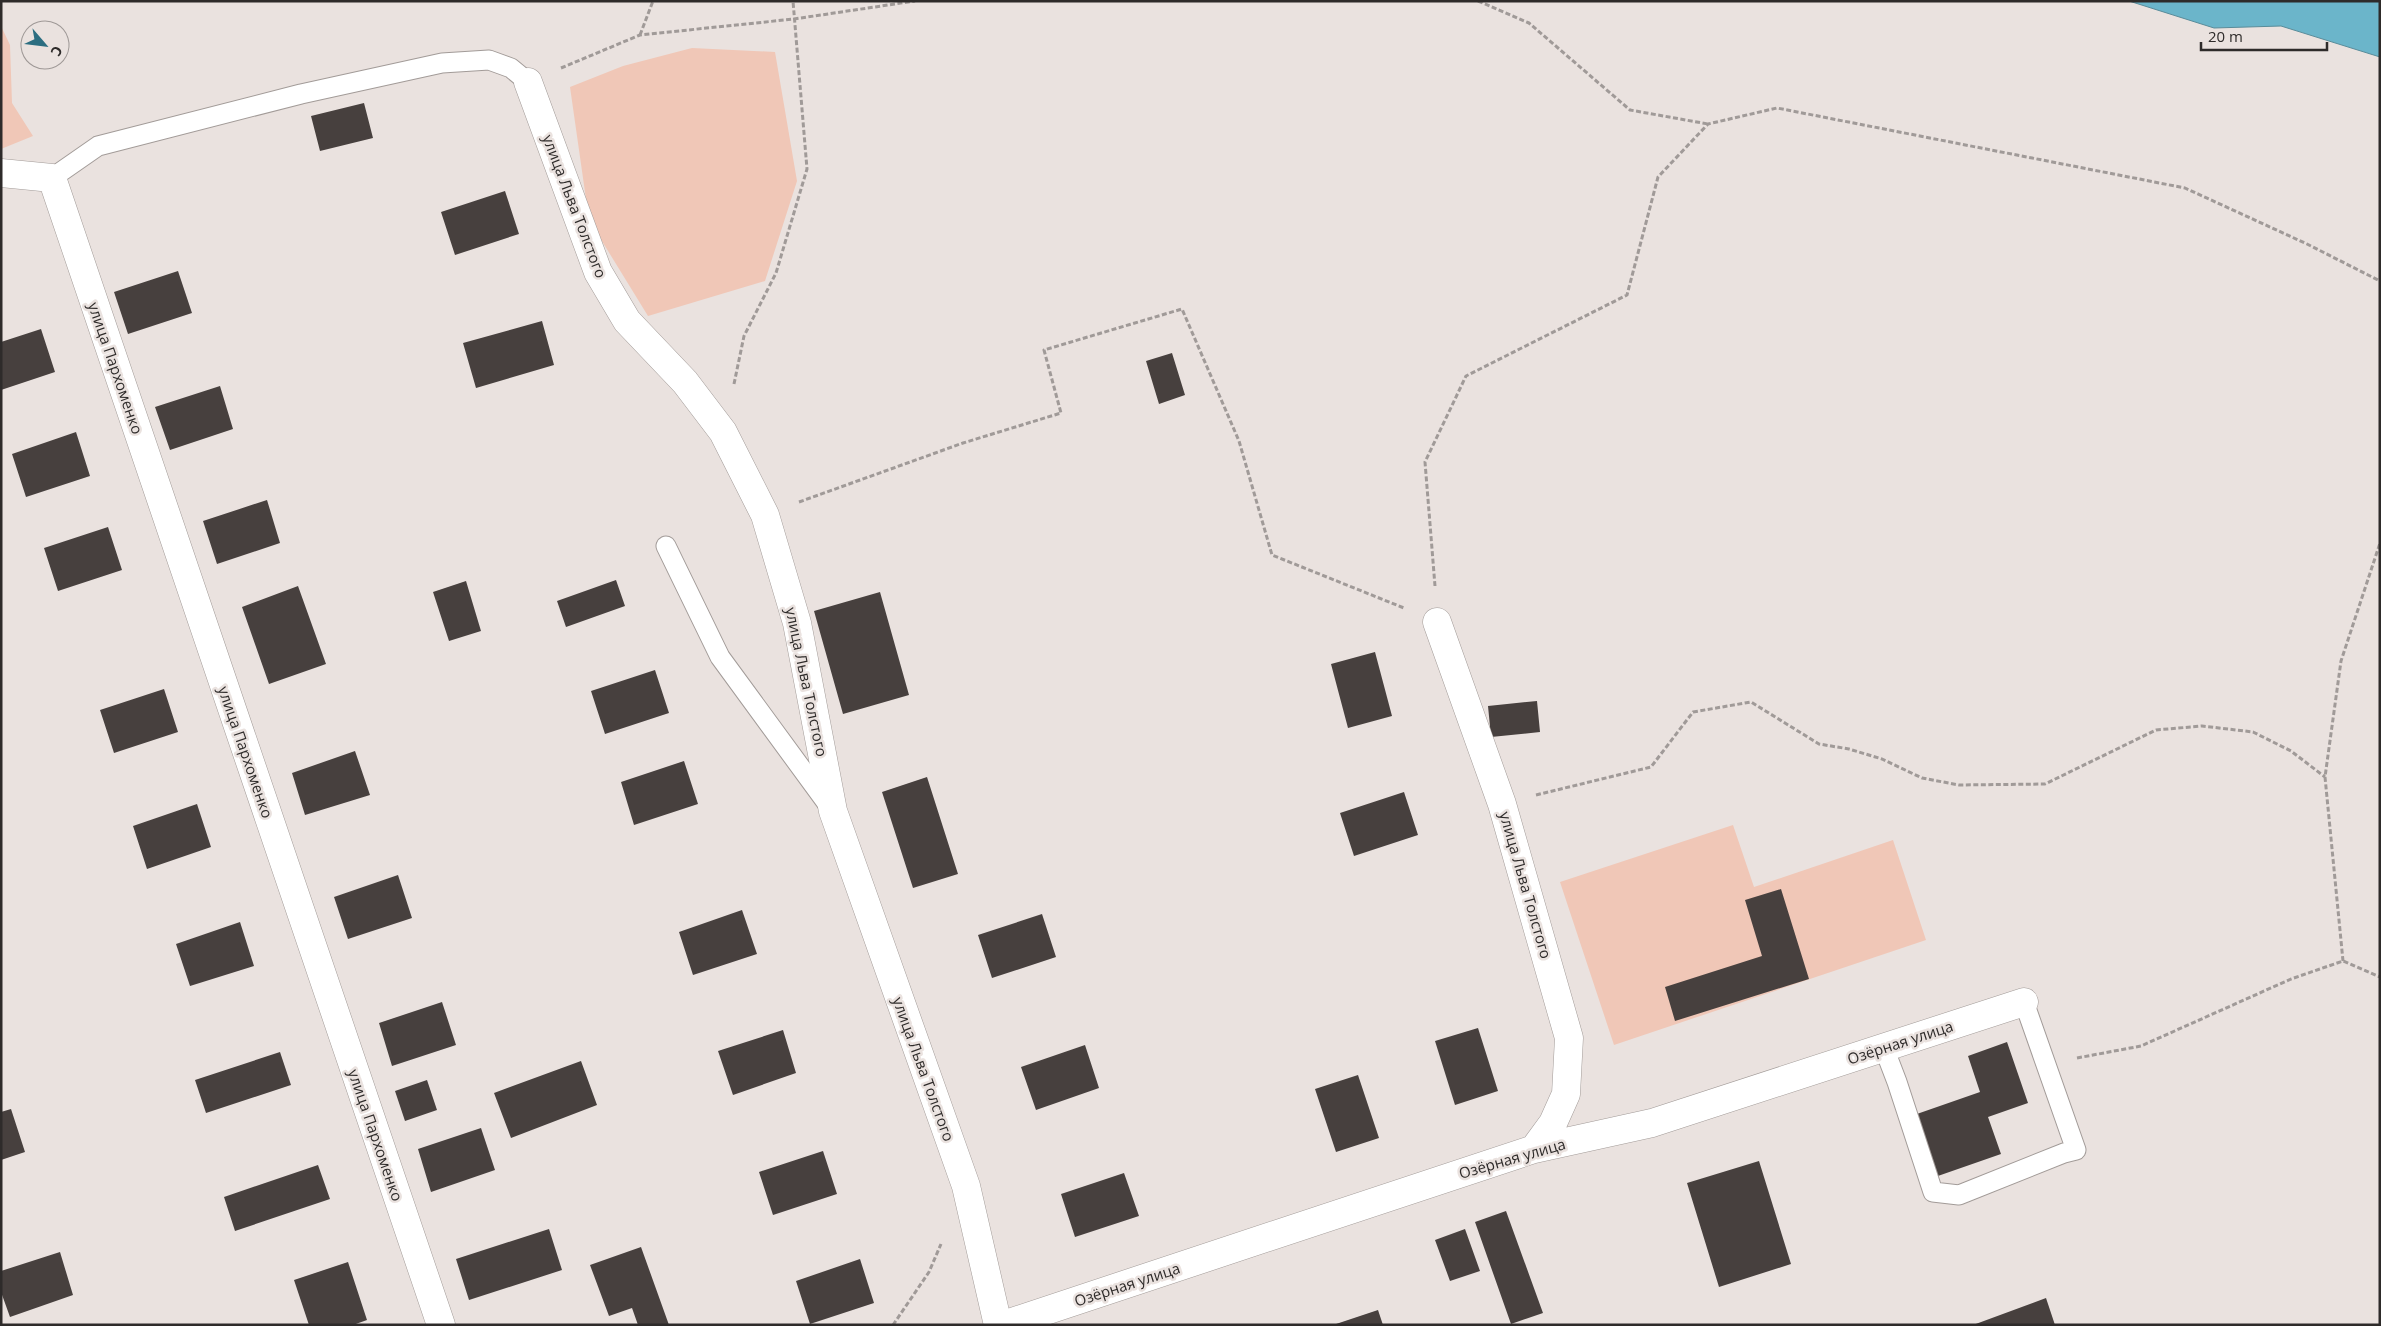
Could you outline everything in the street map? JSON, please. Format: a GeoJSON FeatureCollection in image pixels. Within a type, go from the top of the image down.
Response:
{"type":"FeatureCollection","features":[{"type":"Feature","properties":{"kind":"street","name":"улица Льва Толстого"},"geometry":{"type":"LineString","coordinates":[[528,82],[598,272],[627,322],[684,382],[723,432],[765,515],[797,623],[833,811],[966,1186],[998,1325]]}},
{"type":"Feature","properties":{"kind":"street"},"geometry":{"type":"LineString","coordinates":[[1,173],[52,178]]}},
{"type":"Feature","properties":{"kind":"street","name":"улица Пархоменко"},"geometry":{"type":"LineString","coordinates":[[52,178],[441,1325]]}},
{"type":"Feature","properties":{"kind":"street","name":"улица Льва Толстого"},"geometry":{"type":"LineString","coordinates":[[1438,622],[1502,804],[1569,1038],[1566,1094],[1553,1123],[1534,1148]]}},
{"type":"Feature","properties":{"kind":"street","name":"Озёрная улица"},"geometry":{"type":"LineString","coordinates":[[1003,1325],[1534,1148],[1652,1123],[2024,1002]]}},
{"type":"Feature","properties":{"kind":"lane"},"geometry":{"type":"LineString","coordinates":[[52,178],[98,146],[301,94],[442,63],[489,60],[511,68],[528,82]]}},
{"type":"Feature","properties":{"kind":"lane"},"geometry":{"type":"LineString","coordinates":[[666,546],[720,657],[833,811]]}},
{"type":"Feature","properties":{"kind":"lane"},"geometry":{"type":"LineString","coordinates":[[1884,1048],[1933,1192],[1959,1195],[2076,1150],[2024,1002]]}},
{"type":"Feature","properties":{"kind":"path"},"geometry":{"type":"LineString","coordinates":[[640,34],[653,1]]}},
{"type":"Feature","properties":{"kind":"path"},"geometry":{"type":"LineString","coordinates":[[723,432],[744,336],[776,273],[807,169],[793,1]]}},
{"type":"Feature","properties":{"kind":"path"},"geometry":{"type":"LineString","coordinates":[[528,82],[640,34],[794,19],[915,1]]}},
{"type":"Feature","properties":{"kind":"path"},"geometry":{"type":"LineString","coordinates":[[1478,1],[1529,23],[1630,110],[1708,124],[1777,108],[2185,188],[2307,244],[2380,281]]}},
{"type":"Feature","properties":{"kind":"path"},"geometry":{"type":"LineString","coordinates":[[765,515],[963,443],[1061,413],[1044,350],[1182,309],[1239,441],[1272,555],[1438,622],[1425,462],[1466,376],[1627,295],[1658,178],[1708,124]]}},
{"type":"Feature","properties":{"kind":"path"},"geometry":{"type":"LineString","coordinates":[[2343,961],[2325,776],[2341,661],[2380,543]]}},
{"type":"Feature","properties":{"kind":"path"},"geometry":{"type":"LineString","coordinates":[[1502,804],[1650,767],[1693,712],[1751,702],[1819,744],[1849,749],[1882,759],[1922,778],[1959,785],[2045,784],[2156,730],[2202,726],[2253,732],[2291,751],[2325,776]]}},
{"type":"Feature","properties":{"kind":"path"},"geometry":{"type":"LineString","coordinates":[[2046,1064],[2141,1046],[2290,979],[2343,961],[2380,976]]}},
{"type":"Feature","properties":{"kind":"path"},"geometry":{"type":"LineString","coordinates":[[893,1325],[929,1272],[944,1238]]}},
{"type":"Feature","properties":{"kind":"shaded area"},"geometry":{"type":"Polygon","coordinates":[[[1,26],[10,45],[12,103],[33,136],[1,149],[1,26]]]}},
{"type":"Feature","properties":{"kind":"shaded area"},"geometry":{"type":"Polygon","coordinates":[[[692,48],[775,52],[797,181],[765,281],[648,316],[589,220],[570,87],[623,66],[692,48]]]}},
{"type":"Feature","properties":{"kind":"shaded area"},"geometry":{"type":"Polygon","coordinates":[[[1733,825],[1754,887],[1893,840],[1926,940],[1614,1045],[1560,882],[1733,825]]]}},
{"type":"Feature","properties":{"kind":"water"},"geometry":{"type":"Polygon","coordinates":[[[2129,1],[2380,1],[2380,57],[2281,26],[2214,28],[2129,1]]]}},
{"type":"Feature","properties":{"kind":"building"},"geometry":{"type":"Polygon","coordinates":[[[364,103],[373,138],[320,151],[311,116],[364,103]]]}},
{"type":"Feature","properties":{"kind":"building"},"geometry":{"type":"Polygon","coordinates":[[[505,191],[519,234],[455,255],[441,212],[505,191]]]}},
{"type":"Feature","properties":{"kind":"building"},"geometry":{"type":"Polygon","coordinates":[[[178,271],[192,313],[128,334],[114,292],[178,271]]]}},
{"type":"Feature","properties":{"kind":"building"},"geometry":{"type":"Polygon","coordinates":[[[542,321],[554,365],[476,388],[463,343],[542,321]]]}},
{"type":"Feature","properties":{"kind":"building"},"geometry":{"type":"Polygon","coordinates":[[[41,329],[55,372],[1,390],[1,342],[41,329]]]}},
{"type":"Feature","properties":{"kind":"building"},"geometry":{"type":"Polygon","coordinates":[[[1172,353],[1185,395],[1159,404],[1146,361],[1172,353]]]}},
{"type":"Feature","properties":{"kind":"building"},"geometry":{"type":"Polygon","coordinates":[[[220,386],[233,429],[170,450],[155,407],[220,386]]]}},
{"type":"Feature","properties":{"kind":"building"},"geometry":{"type":"Polygon","coordinates":[[[76,432],[90,476],[26,497],[12,454],[76,432]]]}},
{"type":"Feature","properties":{"kind":"building"},"geometry":{"type":"Polygon","coordinates":[[[267,500],[280,543],[217,564],[203,521],[267,500]]]}},
{"type":"Feature","properties":{"kind":"building"},"geometry":{"type":"Polygon","coordinates":[[[108,527],[122,570],[58,591],[44,548],[108,527]]]}},
{"type":"Feature","properties":{"kind":"building"},"geometry":{"type":"Polygon","coordinates":[[[616,580],[625,606],[566,627],[557,601],[616,580]]]}},
{"type":"Feature","properties":{"kind":"building"},"geometry":{"type":"Polygon","coordinates":[[[466,581],[481,631],[449,641],[433,592],[466,581]]]}},
{"type":"Feature","properties":{"kind":"building"},"geometry":{"type":"Polygon","coordinates":[[[298,586],[326,664],[269,684],[242,607],[298,586]]]}},
{"type":"Feature","properties":{"kind":"building"},"geometry":{"type":"Polygon","coordinates":[[[880,592],[909,695],[843,714],[814,611],[880,592]]]}},
{"type":"Feature","properties":{"kind":"building"},"geometry":{"type":"Polygon","coordinates":[[[1375,652],[1392,716],[1348,728],[1331,664],[1375,652]]]}},
{"type":"Feature","properties":{"kind":"building"},"geometry":{"type":"Polygon","coordinates":[[[655,670],[669,713],[605,734],[591,691],[655,670]]]}},
{"type":"Feature","properties":{"kind":"building"},"geometry":{"type":"Polygon","coordinates":[[[164,689],[178,732],[114,753],[100,710],[164,689]]]}},
{"type":"Feature","properties":{"kind":"building"},"geometry":{"type":"Polygon","coordinates":[[[1537,701],[1540,732],[1491,737],[1488,706],[1537,701]]]}},
{"type":"Feature","properties":{"kind":"building"},"geometry":{"type":"Polygon","coordinates":[[[355,751],[370,795],[305,815],[292,773],[355,751]]]}},
{"type":"Feature","properties":{"kind":"building"},"geometry":{"type":"Polygon","coordinates":[[[684,761],[698,804],[634,825],[621,782],[684,761]]]}},
{"type":"Feature","properties":{"kind":"building"},"geometry":{"type":"Polygon","coordinates":[[[927,777],[958,874],[913,888],[882,792],[927,777]]]}},
{"type":"Feature","properties":{"kind":"building"},"geometry":{"type":"Polygon","coordinates":[[[1404,792],[1418,835],[1354,856],[1340,813],[1404,792]]]}},
{"type":"Feature","properties":{"kind":"building"},"geometry":{"type":"Polygon","coordinates":[[[197,804],[211,847],[147,869],[133,826],[197,804]]]}},
{"type":"Feature","properties":{"kind":"building"},"geometry":{"type":"Polygon","coordinates":[[[398,875],[412,918],[348,939],[334,897],[398,875]]]}},
{"type":"Feature","properties":{"kind":"building"},"geometry":{"type":"Polygon","coordinates":[[[1781,889],[1809,979],[1675,1021],[1665,987],[1762,956],[1745,900],[1781,889]]]}},
{"type":"Feature","properties":{"kind":"building"},"geometry":{"type":"Polygon","coordinates":[[[742,910],[757,954],[693,975],[679,932],[742,910]]]}},
{"type":"Feature","properties":{"kind":"building"},"geometry":{"type":"Polygon","coordinates":[[[1042,914],[1056,957],[992,978],[978,935],[1042,914]]]}},
{"type":"Feature","properties":{"kind":"building"},"geometry":{"type":"Polygon","coordinates":[[[240,922],[254,966],[190,986],[176,944],[240,922]]]}},
{"type":"Feature","properties":{"kind":"building"},"geometry":{"type":"Polygon","coordinates":[[[442,1002],[456,1045],[392,1066],[379,1023],[442,1002]]]}},
{"type":"Feature","properties":{"kind":"building"},"geometry":{"type":"Polygon","coordinates":[[[1478,1028],[1498,1091],[1455,1105],[1435,1041],[1478,1028]]]}},
{"type":"Feature","properties":{"kind":"building"},"geometry":{"type":"Polygon","coordinates":[[[783,1030],[796,1073],[733,1095],[718,1051],[783,1030]]]}},
{"type":"Feature","properties":{"kind":"building"},"geometry":{"type":"Polygon","coordinates":[[[2007,1042],[2028,1103],[1988,1117],[2001,1154],[1935,1177],[1914,1115],[1980,1092],[1968,1056],[2007,1042]]]}},
{"type":"Feature","properties":{"kind":"building"},"geometry":{"type":"Polygon","coordinates":[[[1085,1045],[1099,1088],[1036,1110],[1021,1067],[1085,1045]]]}},
{"type":"Feature","properties":{"kind":"building"},"geometry":{"type":"Polygon","coordinates":[[[280,1052],[291,1085],[206,1113],[195,1080],[280,1052]]]}},
{"type":"Feature","properties":{"kind":"building"},"geometry":{"type":"Polygon","coordinates":[[[581,1061],[597,1105],[511,1138],[494,1093],[581,1061]]]}},
{"type":"Feature","properties":{"kind":"building"},"geometry":{"type":"Polygon","coordinates":[[[1358,1075],[1379,1138],[1336,1152],[1315,1089],[1358,1075]]]}},
{"type":"Feature","properties":{"kind":"building"},"geometry":{"type":"Polygon","coordinates":[[[427,1080],[437,1110],[405,1121],[395,1091],[427,1080]]]}},
{"type":"Feature","properties":{"kind":"building"},"geometry":{"type":"Polygon","coordinates":[[[11,1109],[25,1152],[1,1160],[1,1112],[11,1109]]]}},
{"type":"Feature","properties":{"kind":"building"},"geometry":{"type":"Polygon","coordinates":[[[481,1128],[495,1170],[431,1192],[418,1149],[481,1128]]]}},
{"type":"Feature","properties":{"kind":"building"},"geometry":{"type":"Polygon","coordinates":[[[823,1151],[837,1194],[773,1215],[759,1172],[823,1151]]]}},
{"type":"Feature","properties":{"kind":"building"},"geometry":{"type":"Polygon","coordinates":[[[1759,1161],[1791,1264],[1719,1287],[1687,1183],[1759,1161]]]}},
{"type":"Feature","properties":{"kind":"building"},"geometry":{"type":"Polygon","coordinates":[[[318,1165],[330,1199],[235,1231],[224,1197],[318,1165]]]}},
{"type":"Feature","properties":{"kind":"building"},"geometry":{"type":"Polygon","coordinates":[[[1124,1173],[1139,1216],[1075,1237],[1061,1194],[1124,1173]]]}},
{"type":"Feature","properties":{"kind":"building"},"geometry":{"type":"Polygon","coordinates":[[[1506,1211],[1543,1313],[1511,1324],[1475,1222],[1506,1211]]]}},
{"type":"Feature","properties":{"kind":"building"},"geometry":{"type":"Polygon","coordinates":[[[549,1229],[562,1270],[469,1300],[456,1259],[549,1229]]]}},
{"type":"Feature","properties":{"kind":"building"},"geometry":{"type":"Polygon","coordinates":[[[1465,1229],[1480,1271],[1450,1281],[1435,1240],[1465,1229]]]}},
{"type":"Feature","properties":{"kind":"building"},"geometry":{"type":"Polygon","coordinates":[[[641,1247],[669,1325],[638,1325],[632,1308],[609,1316],[590,1265],[641,1247]]]}},
{"type":"Feature","properties":{"kind":"building"},"geometry":{"type":"Polygon","coordinates":[[[60,1252],[73,1295],[10,1317],[1,1292],[1,1271],[60,1252]]]}},
{"type":"Feature","properties":{"kind":"building"},"geometry":{"type":"Polygon","coordinates":[[[860,1259],[874,1303],[810,1324],[796,1281],[860,1259]]]}},
{"type":"Feature","properties":{"kind":"building"},"geometry":{"type":"Polygon","coordinates":[[[348,1262],[367,1320],[353,1325],[309,1325],[294,1280],[348,1262]]]}},
{"type":"Feature","properties":{"kind":"building"},"geometry":{"type":"Polygon","coordinates":[[[2046,1298],[2055,1325],[1973,1325],[2046,1298]]]}},
{"type":"Feature","properties":{"kind":"building"},"geometry":{"type":"Polygon","coordinates":[[[1378,1310],[1383,1325],[1336,1325],[1336,1324],[1378,1310]]]}}]}
